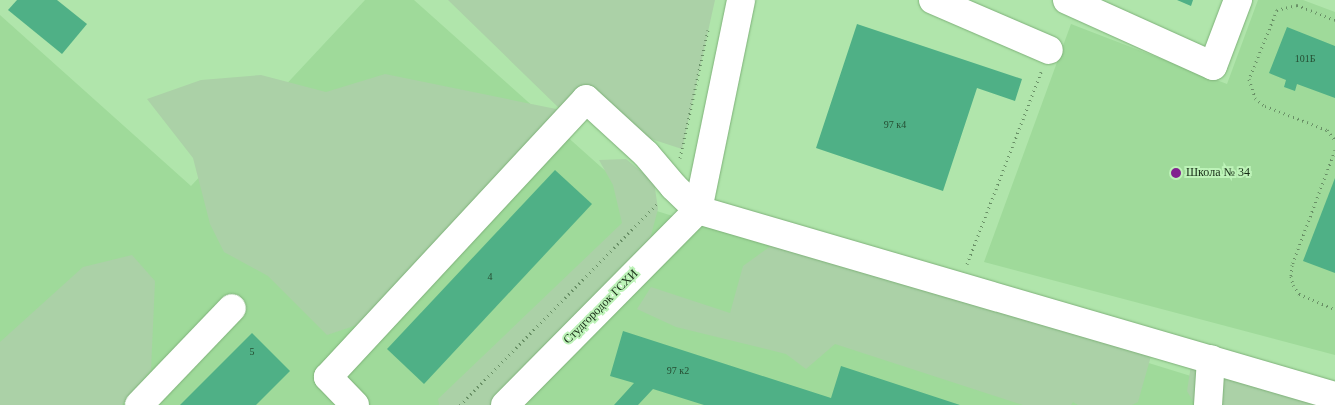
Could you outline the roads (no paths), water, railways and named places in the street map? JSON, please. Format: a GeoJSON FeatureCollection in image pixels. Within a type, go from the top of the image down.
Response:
{"type":"FeatureCollection","features":[{"type":"Feature","properties":{"kind":"street"},"geometry":{"type":"LineString","coordinates":[[698,210],[741,0]]}},
{"type":"Feature","properties":{"kind":"street"},"geometry":{"type":"LineString","coordinates":[[933,0],[1049,50]]}},
{"type":"Feature","properties":{"kind":"street"},"geometry":{"type":"LineString","coordinates":[[1065,0],[1213,66],[1238,0]]}},
{"type":"Feature","properties":{"kind":"street"},"geometry":{"type":"LineString","coordinates":[[355,405],[328,377],[586,99],[646,154],[674,187],[698,210],[1335,396]]}},
{"type":"Feature","properties":{"kind":"street","name":"Студгородок ГСХИ"},"geometry":{"type":"LineString","coordinates":[[505,405],[698,210]]}},
{"type":"Feature","properties":{"kind":"street"},"geometry":{"type":"LineString","coordinates":[[139,405],[232,308]]}},
{"type":"Feature","properties":{"kind":"street"},"geometry":{"type":"LineString","coordinates":[[1208,405],[1211,359]]}},
{"type":"Feature","properties":{"kind":"place","name":"Школа № 34"},"geometry":{"type":"Point","coordinates":[1176,173]}}]}
